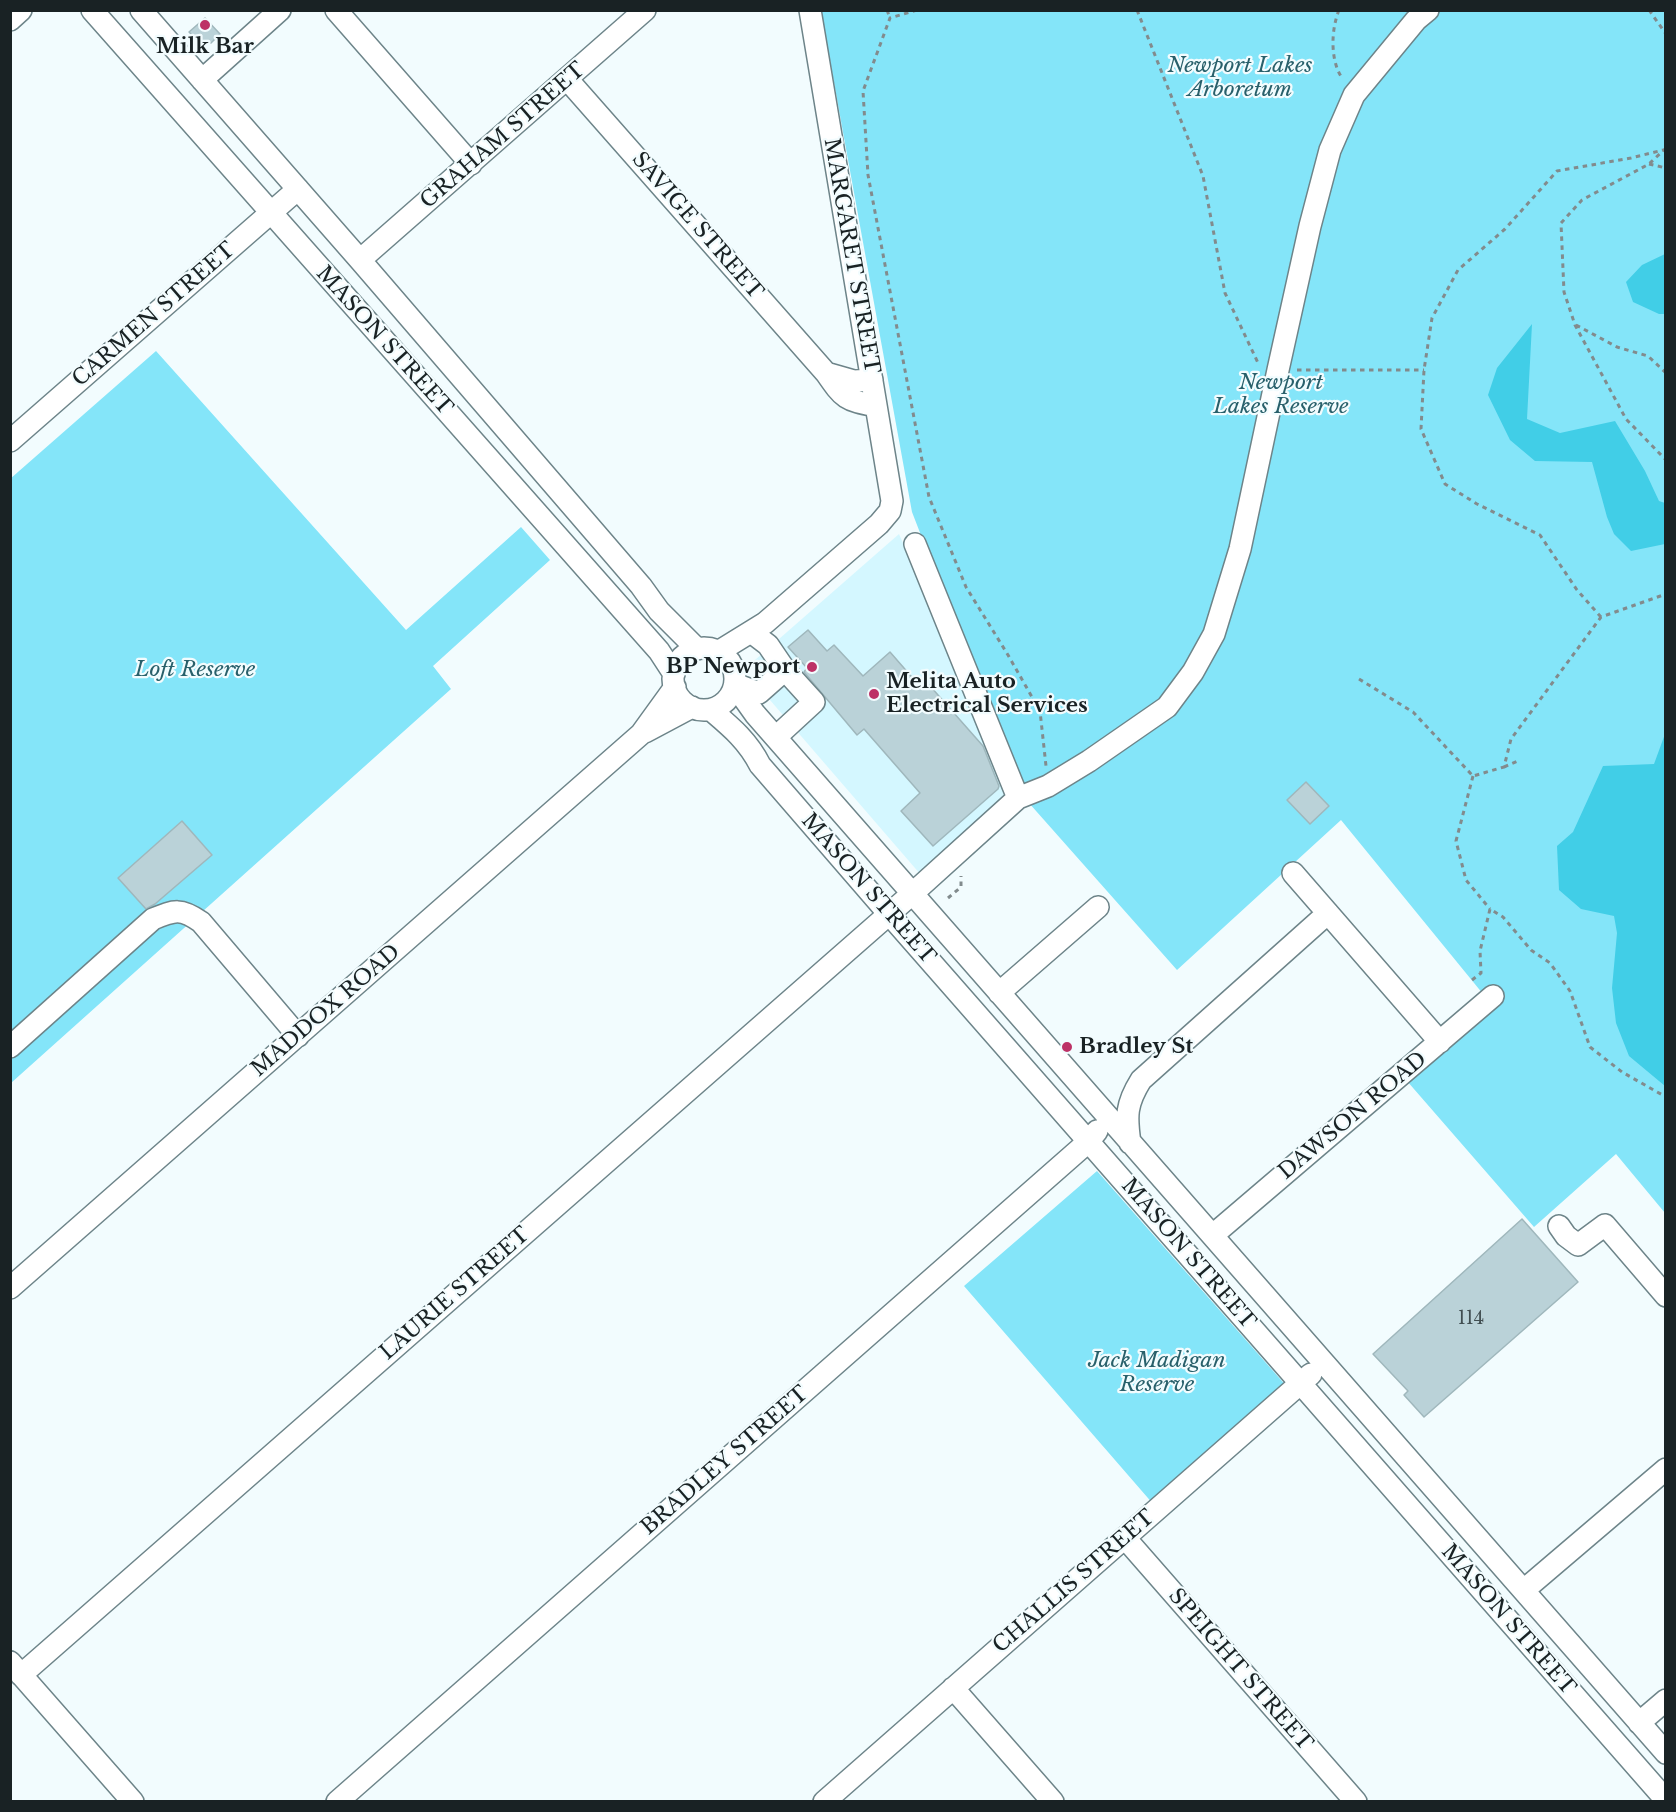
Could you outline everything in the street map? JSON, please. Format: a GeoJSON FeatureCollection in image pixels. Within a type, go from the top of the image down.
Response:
{"type":"FeatureCollection","features":[{"type":"Feature","properties":{"kind":"street"},"geometry":{"type":"LineString","coordinates":[[10,20],[21,10]]}},
{"type":"Feature","properties":{"kind":"street","name":"MASON STREET"},"geometry":{"type":"LineString","coordinates":[[92,10],[659,651],[674,681]]}},
{"type":"Feature","properties":{"kind":"street","name":"MASON STREET"},"geometry":{"type":"LineString","coordinates":[[141,10],[641,586],[659,611],[723,667],[776,737],[1665,1753]]}},
{"type":"Feature","properties":{"kind":"street"},"geometry":{"type":"LineString","coordinates":[[202,80],[280,10]]}},
{"type":"Feature","properties":{"kind":"street"},"geometry":{"type":"LineString","coordinates":[[336,10],[471,164]]}},
{"type":"Feature","properties":{"kind":"street","name":"GRAHAM STREET"},"geometry":{"type":"LineString","coordinates":[[360,260],[645,10]]}},
{"type":"Feature","properties":{"kind":"street","name":"MARGARET STREET"},"geometry":{"type":"LineString","coordinates":[[757,630],[879,524],[890,511],[892,501],[810,10]]}},
{"type":"Feature","properties":{"kind":"street"},"geometry":{"type":"LineString","coordinates":[[915,544],[1018,798],[1048,786],[1089,761],[1167,707],[1193,672],[1214,634],[1232,579],[1310,226],[1330,150],[1354,95],[1416,20],[1428,10]]}},
{"type":"Feature","properties":{"kind":"street","name":"SAVIGE STREET"},"geometry":{"type":"LineString","coordinates":[[567,79],[826,373],[842,396],[853,402],[876,405]]}},
{"type":"Feature","properties":{"kind":"street","name":"CARMEN STREET"},"geometry":{"type":"LineString","coordinates":[[10,441],[298,189]]}},
{"type":"Feature","properties":{"kind":"street"},"geometry":{"type":"LineString","coordinates":[[826,373],[854,381],[872,380]]}},
{"type":"Feature","properties":{"kind":"street"},"geometry":{"type":"LineString","coordinates":[[776,737],[814,702],[781,674],[768,645],[757,630],[723,667],[726,702],[701,709],[678,696],[674,681],[682,658],[723,667],[759,693],[781,674]]}},
{"type":"Feature","properties":{"kind":"street","name":"MADDOX ROAD"},"geometry":{"type":"LineString","coordinates":[[10,1288],[641,734],[674,681]]}},
{"type":"Feature","properties":{"kind":"street","name":"MASON STREET"},"geometry":{"type":"LineString","coordinates":[[701,709],[737,732],[752,749],[760,765],[888,913],[1665,1800]]}},
{"type":"Feature","properties":{"kind":"street","name":"MADDOX ROAD"},"geometry":{"type":"LineString","coordinates":[[641,734],[701,709]]}},
{"type":"Feature","properties":{"kind":"street","name":"LAURIE STREET"},"geometry":{"type":"LineString","coordinates":[[16,1668],[913,893],[1018,798]]}},
{"type":"Feature","properties":{"kind":"street"},"geometry":{"type":"LineString","coordinates":[[1293,873],[1440,1042]]}},
{"type":"Feature","properties":{"kind":"street"},"geometry":{"type":"LineString","coordinates":[[999,993],[1098,907]]}},
{"type":"Feature","properties":{"kind":"street"},"geometry":{"type":"LineString","coordinates":[[10,1047],[153,919],[172,911],[187,912],[201,922],[298,1036]]}},
{"type":"Feature","properties":{"kind":"street"},"geometry":{"type":"LineString","coordinates":[[1131,1143],[1126,1117],[1131,1097],[1141,1080],[1328,913]]}},
{"type":"Feature","properties":{"kind":"street","name":"DAWSON ROAD"},"geometry":{"type":"LineString","coordinates":[[1213,1235],[1493,996]]}},
{"type":"Feature","properties":{"kind":"street","name":"BRADLEY STREET"},"geometry":{"type":"LineString","coordinates":[[337,1802],[1089,1142],[1107,1116]]}},
{"type":"Feature","properties":{"kind":"street"},"geometry":{"type":"LineString","coordinates":[[1558,1226],[1578,1245],[1605,1225],[1665,1296]]}},
{"type":"Feature","properties":{"kind":"street","name":"CHALLIS STREET"},"geometry":{"type":"LineString","coordinates":[[824,1802],[1323,1364]]}},
{"type":"Feature","properties":{"kind":"street"},"geometry":{"type":"LineString","coordinates":[[1524,1590],[1665,1469]]}},
{"type":"Feature","properties":{"kind":"street","name":"SPEIGHT STREET"},"geometry":{"type":"LineString","coordinates":[[1125,1538],[1356,1802]]}},
{"type":"Feature","properties":{"kind":"street"},"geometry":{"type":"LineString","coordinates":[[16,1668],[133,1802]]}},
{"type":"Feature","properties":{"kind":"street"},"geometry":{"type":"LineString","coordinates":[[953,1688],[1053,1802]]}},
{"type":"Feature","properties":{"kind":"street"},"geometry":{"type":"LineString","coordinates":[[1639,1723],[1665,1700]]}},
{"type":"Feature","properties":{"kind":"path"},"geometry":{"type":"LineString","coordinates":[[887,10],[890,18],[863,91],[868,175],[929,498],[966,587],[1040,711],[1048,786]]}},
{"type":"Feature","properties":{"kind":"path"},"geometry":{"type":"LineString","coordinates":[[890,18],[917,10]]}},
{"type":"Feature","properties":{"kind":"path"},"geometry":{"type":"LineString","coordinates":[[1137,10],[1203,176],[1225,293],[1273,393]]}},
{"type":"Feature","properties":{"kind":"path"},"geometry":{"type":"LineString","coordinates":[[1339,10],[1333,49],[1338,72],[1354,95]]}},
{"type":"Feature","properties":{"kind":"path"},"geometry":{"type":"LineString","coordinates":[[1649,10],[1665,34]]}},
{"type":"Feature","properties":{"kind":"path"},"geometry":{"type":"LineString","coordinates":[[1664,149],[1649,164],[1582,200],[1561,223],[1564,292],[1575,325],[1626,419],[1665,460]]}},
{"type":"Feature","properties":{"kind":"path"},"geometry":{"type":"LineString","coordinates":[[1601,617],[1577,590],[1540,535],[1477,504],[1445,484],[1421,429],[1424,370],[1432,318],[1458,270],[1505,229],[1557,171],[1631,158],[1664,149]]}},
{"type":"Feature","properties":{"kind":"path"},"geometry":{"type":"LineString","coordinates":[[1649,164],[1665,168]]}},
{"type":"Feature","properties":{"kind":"path"},"geometry":{"type":"LineString","coordinates":[[1575,325],[1617,347],[1648,356],[1665,373]]}},
{"type":"Feature","properties":{"kind":"path"},"geometry":{"type":"LineString","coordinates":[[1278,370],[1424,370]]}},
{"type":"Feature","properties":{"kind":"path"},"geometry":{"type":"LineString","coordinates":[[1504,767],[1511,739],[1601,617],[1665,594]]}},
{"type":"Feature","properties":{"kind":"path"},"geometry":{"type":"LineString","coordinates":[[1359,679],[1413,712],[1473,776]]}},
{"type":"Feature","properties":{"kind":"path"},"geometry":{"type":"LineString","coordinates":[[1473,776],[1518,761]]}},
{"type":"Feature","properties":{"kind":"path"},"geometry":{"type":"LineString","coordinates":[[1473,776],[1456,842],[1466,880],[1490,909],[1503,917],[1531,950],[1550,963],[1570,991],[1590,1047],[1622,1072],[1665,1097]]}},
{"type":"Feature","properties":{"kind":"path"},"geometry":{"type":"LineString","coordinates":[[1472,980],[1481,973],[1480,951],[1490,909]]}},
{"type":"Feature","properties":{"kind":"shaded area"},"geometry":{"type":"Polygon","coordinates":[[[1665,254],[1665,314],[1659,314],[1633,302],[1626,282],[1642,265],[1665,254]]]}},
{"type":"Feature","properties":{"kind":"shaded area"},"geometry":{"type":"Polygon","coordinates":[[[1532,324],[1527,419],[1560,433],[1615,421],[1645,471],[1659,501],[1665,503],[1665,544],[1631,551],[1614,534],[1592,462],[1535,461],[1510,440],[1488,395],[1497,368],[1532,324]]]}},
{"type":"Feature","properties":{"kind":"shaded area"},"geometry":{"type":"Polygon","coordinates":[[[899,534],[1012,794],[921,875],[757,685],[755,660],[899,534]]]}},
{"type":"Feature","properties":{"kind":"shaded area"},"geometry":{"type":"Polygon","coordinates":[[[1665,734],[1666,1086],[1629,1056],[1616,1023],[1612,988],[1617,933],[1614,916],[1581,909],[1559,890],[1557,846],[1573,832],[1603,766],[1654,764],[1665,734]]]}},
{"type":"Feature","properties":{"kind":"green space","name":"Newport Lakes Reserve"},"geometry":{"type":"Polygon","coordinates":[[[821,11],[1665,11],[1665,1213],[1616,1154],[1534,1227],[1407,1081],[1492,1005],[1341,820],[1177,970],[1021,794],[912,512],[821,11]]]}},
{"type":"Feature","properties":{"kind":"green space","name":"Loft Reserve"},"geometry":{"type":"Polygon","coordinates":[[[156,351],[406,630],[521,527],[550,560],[433,666],[451,689],[11,1083],[10,479],[156,351]]]}},
{"type":"Feature","properties":{"kind":"green space","name":"Jack Madigan Reserve"},"geometry":{"type":"Polygon","coordinates":[[[1097,1171],[1289,1389],[1154,1505],[964,1286],[1097,1171]]]}},
{"type":"Feature","properties":{"kind":"building","name":"Milk Bar"},"geometry":{"type":"Polygon","coordinates":[[[205,18],[220,34],[211,43],[199,42],[189,32],[205,18]]]}},
{"type":"Feature","properties":{"kind":"building"},"geometry":{"type":"Polygon","coordinates":[[[808,630],[827,651],[834,645],[863,676],[890,652],[917,683],[923,678],[983,746],[999,786],[998,789],[933,846],[901,811],[920,793],[864,729],[857,735],[804,672],[807,668],[788,647],[808,630]]]}},
{"type":"Feature","properties":{"kind":"building"},"geometry":{"type":"Polygon","coordinates":[[[1306,782],[1329,806],[1310,824],[1287,800],[1306,782]]]}},
{"type":"Feature","properties":{"kind":"building"},"geometry":{"type":"Polygon","coordinates":[[[182,821],[212,855],[155,904],[146,909],[118,878],[182,821]]]}},
{"type":"Feature","properties":{"kind":"building"},"geometry":{"type":"Polygon","coordinates":[[[1522,1219],[1578,1282],[1424,1417],[1404,1395],[1408,1391],[1373,1354],[1522,1219]]]}},
{"type":"Feature","properties":{"kind":"place","name":"Milk Bar"},"geometry":{"type":"Point","coordinates":[205,25]}},
{"type":"Feature","properties":{"kind":"place","name":"BP Newport"},"geometry":{"type":"Point","coordinates":[812,667]}},
{"type":"Feature","properties":{"kind":"place","name":"Melita Auto Electrical Services"},"geometry":{"type":"Point","coordinates":[874,694]}},
{"type":"Feature","properties":{"kind":"place","name":"Bradley St"},"geometry":{"type":"Point","coordinates":[1067,1047]}},
{"type":"Feature","properties":{"kind":"park label","name":"Newport Lakes Arboretum"},"geometry":{"type":"Point","coordinates":[1240,78]}}]}
